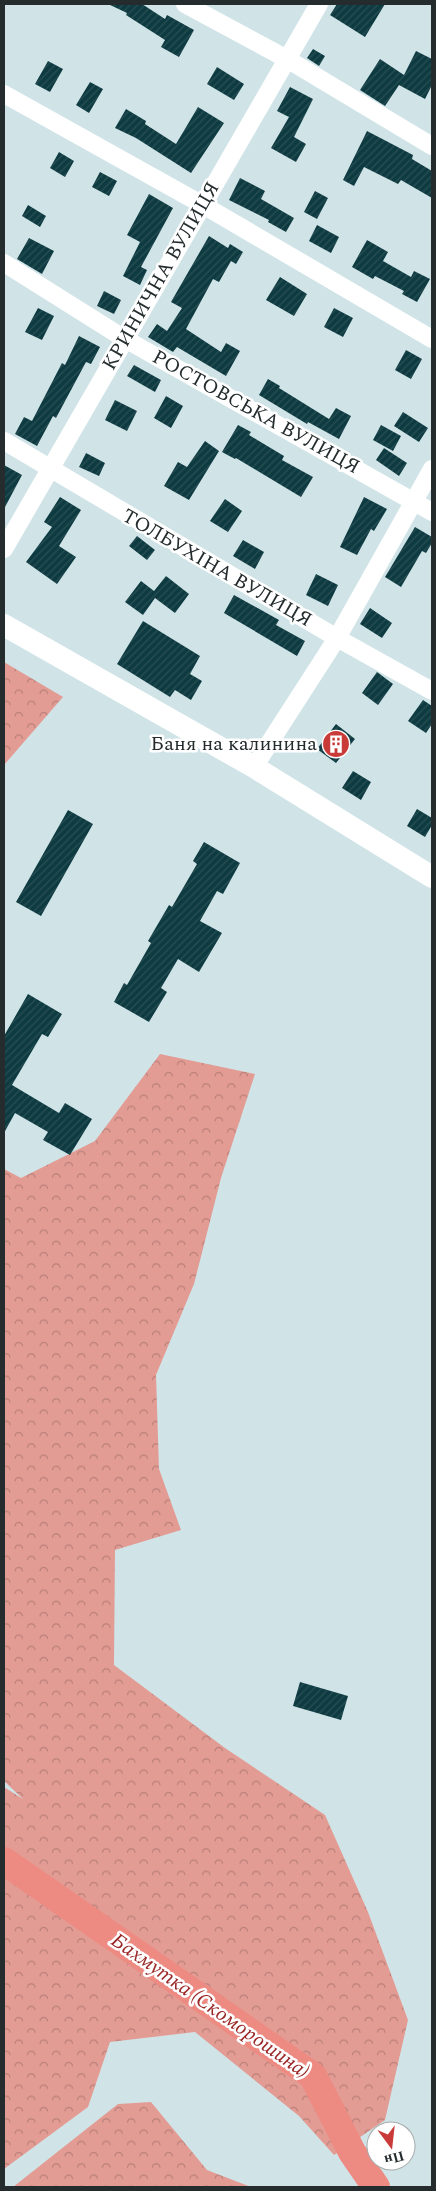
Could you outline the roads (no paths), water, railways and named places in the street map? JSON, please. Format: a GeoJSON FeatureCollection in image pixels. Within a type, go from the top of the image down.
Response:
{"type":"FeatureCollection","features":[{"type":"Feature","properties":{"kind":"street"},"geometry":{"type":"LineString","coordinates":[[185,4],[287,59],[432,146]]}},
{"type":"Feature","properties":{"kind":"street","name":"КРИНИЧНА ВУЛИЦЯ"},"geometry":{"type":"LineString","coordinates":[[4,549],[320,4]]}},
{"type":"Feature","properties":{"kind":"street"},"geometry":{"type":"LineString","coordinates":[[4,94],[203,205],[432,338]]}},
{"type":"Feature","properties":{"kind":"street","name":"РОСТОВСЬКА ВУЛИЦЯ"},"geometry":{"type":"LineString","coordinates":[[4,263],[125,339],[432,512]]}},
{"type":"Feature","properties":{"kind":"street","name":"ТОЛБУХІНА ВУЛИЦЯ"},"geometry":{"type":"LineString","coordinates":[[4,441],[49,470],[337,638],[432,691]]}},
{"type":"Feature","properties":{"kind":"street"},"geometry":{"type":"LineString","coordinates":[[254,767],[337,638],[432,469]]}},
{"type":"Feature","properties":{"kind":"street"},"geometry":{"type":"LineString","coordinates":[[4,625],[254,767],[432,877]]}},
{"type":"Feature","properties":{"kind":"waterway","name":"Бахмутка (Скоморошина)"},"geometry":{"type":"LineString","coordinates":[[4,1861],[313,2076],[352,2152],[376,2187]]}},
{"type":"Feature","properties":{"kind":"place","name":"Баня на калинина"},"geometry":{"type":"Point","coordinates":[336,744]}}]}
